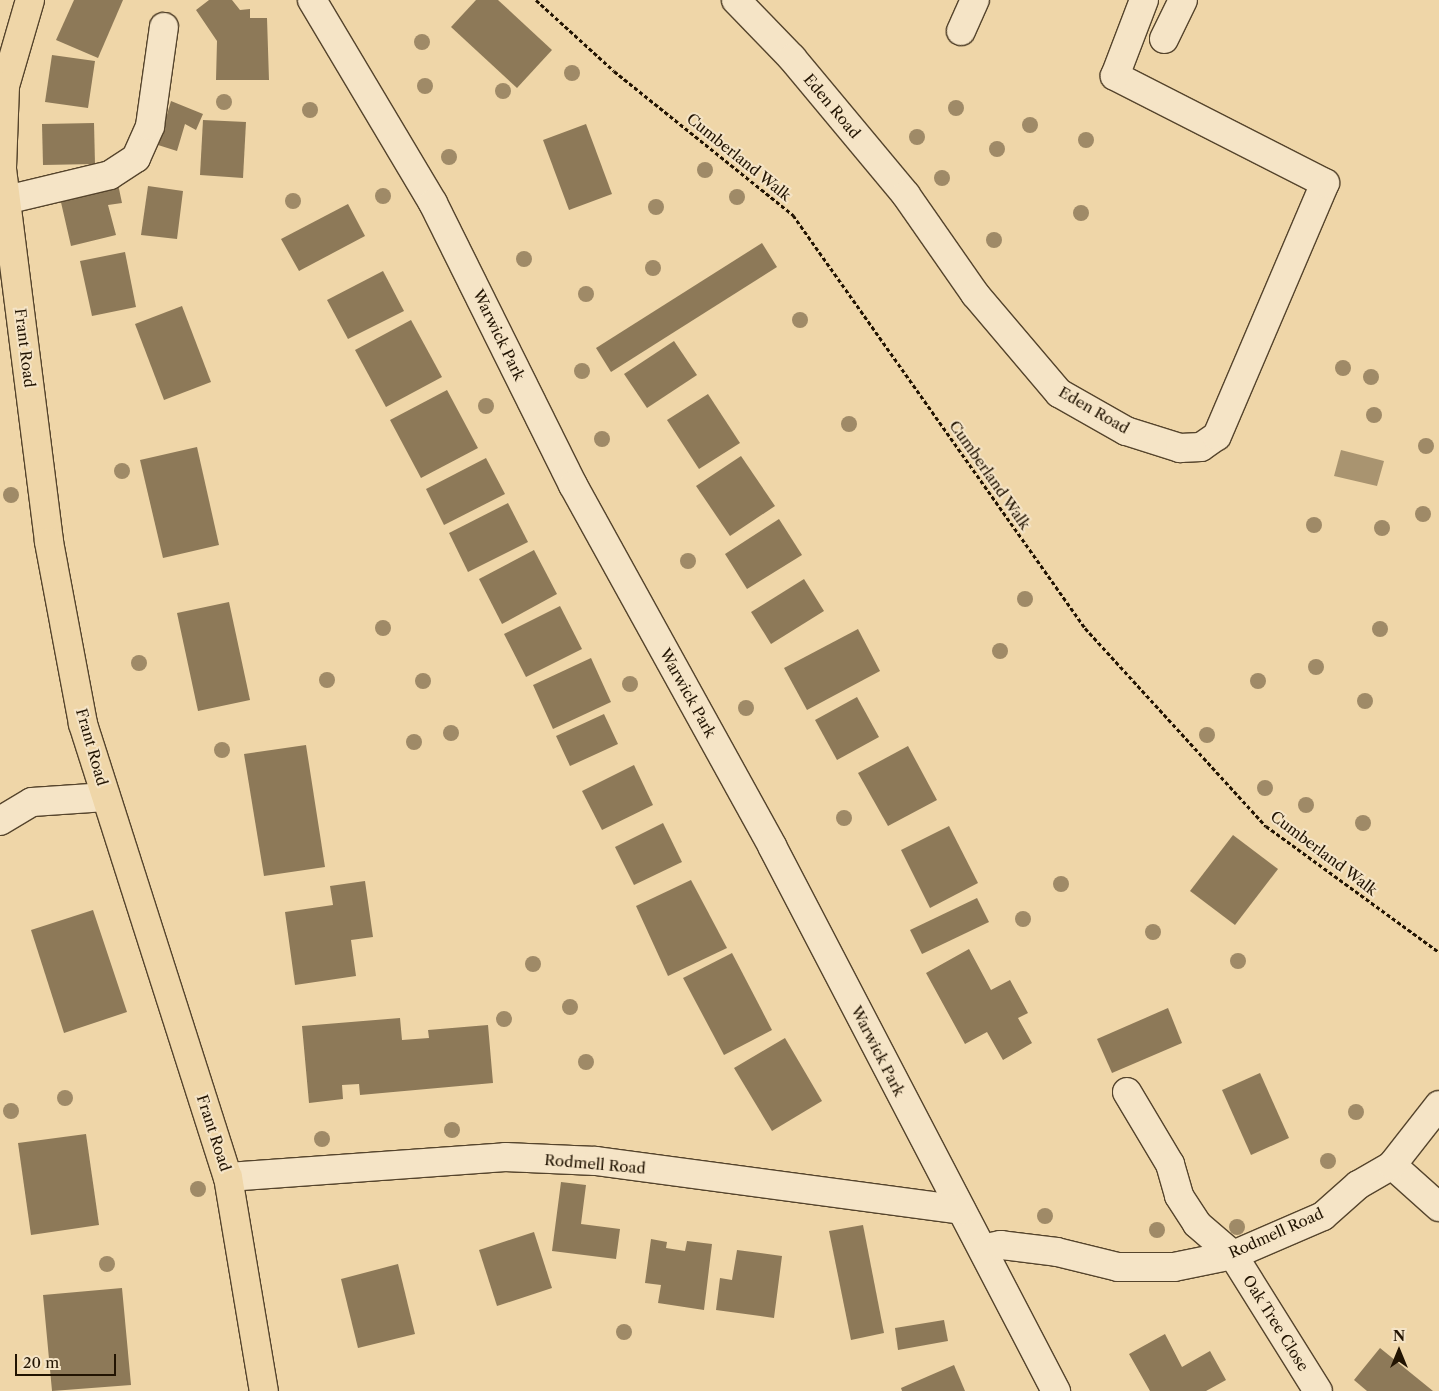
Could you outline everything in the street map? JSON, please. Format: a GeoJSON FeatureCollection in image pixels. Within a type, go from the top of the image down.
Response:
{"type":"FeatureCollection","features":[{"type":"Feature","properties":{"kind":"main road","name":"Frant Road"},"geometry":{"type":"LineString","coordinates":[[30,0],[5,86],[2,116],[6,200],[49,542],[83,724],[228,1177],[264,1391]]}},
{"type":"Feature","properties":{"kind":"street","name":"Warwick Park"},"geometry":{"type":"LineString","coordinates":[[312,0],[433,203],[573,485],[772,846],[1056,1391]]}},
{"type":"Feature","properties":{"kind":"street","name":"Eden Road"},"geometry":{"type":"LineString","coordinates":[[736,0],[792,58],[900,187],[975,294],[1059,393],[1126,431],[1180,448],[1201,447],[1217,436],[1326,183],[1115,76],[1144,0]]}},
{"type":"Feature","properties":{"kind":"street"},"geometry":{"type":"LineString","coordinates":[[961,31],[975,0]]}},
{"type":"Feature","properties":{"kind":"street"},"geometry":{"type":"LineString","coordinates":[[1164,39],[1183,0]]}},
{"type":"Feature","properties":{"kind":"street"},"geometry":{"type":"LineString","coordinates":[[6,200],[110,175],[136,158],[150,126],[164,27]]}},
{"type":"Feature","properties":{"kind":"street"},"geometry":{"type":"LineString","coordinates":[[0,821],[32,802],[106,797]]}},
{"type":"Feature","properties":{"kind":"street","name":"Oak Tree Close"},"geometry":{"type":"LineString","coordinates":[[1127,1092],[1170,1164],[1178,1196],[1197,1224],[1233,1255],[1318,1391]]}},
{"type":"Feature","properties":{"kind":"street","name":"Rodmell Road"},"geometry":{"type":"LineString","coordinates":[[982,1249],[1020,1248],[1118,1267],[1174,1267],[1233,1255],[1323,1216],[1358,1185],[1392,1165],[1439,1105]]}},
{"type":"Feature","properties":{"kind":"street","name":"Rodmell Road"},"geometry":{"type":"LineString","coordinates":[[228,1177],[505,1157],[596,1161],[961,1210]]}},
{"type":"Feature","properties":{"kind":"street"},"geometry":{"type":"LineString","coordinates":[[1392,1165],[1439,1207]]}},
{"type":"Feature","properties":{"kind":"path","name":"Cumberland Walk"},"geometry":{"type":"LineString","coordinates":[[536,0],[614,72],[793,215],[1085,628],[1266,826],[1439,952]]}},
{"type":"Feature","properties":{"kind":"shaded area"},"geometry":{"type":"Polygon","coordinates":[[[1341,450],[1384,461],[1377,486],[1334,476],[1341,450]]]}},
{"type":"Feature","properties":{"kind":"building"},"geometry":{"type":"Polygon","coordinates":[[[74,0],[123,0],[98,58],[56,40],[74,0]]]}},
{"type":"Feature","properties":{"kind":"building"},"geometry":{"type":"Polygon","coordinates":[[[209,0],[232,0],[240,10],[250,9],[250,18],[267,18],[269,80],[216,80],[217,41],[196,10],[209,0]]]}},
{"type":"Feature","properties":{"kind":"building"},"geometry":{"type":"Polygon","coordinates":[[[476,0],[498,0],[552,50],[517,88],[451,27],[476,0]]]}},
{"type":"Feature","properties":{"kind":"building"},"geometry":{"type":"Polygon","coordinates":[[[52,55],[95,61],[88,108],[45,102],[52,55]]]}},
{"type":"Feature","properties":{"kind":"building"},"geometry":{"type":"Polygon","coordinates":[[[171,101],[203,114],[196,130],[185,124],[177,151],[158,145],[171,101]]]}},
{"type":"Feature","properties":{"kind":"building"},"geometry":{"type":"Polygon","coordinates":[[[203,120],[246,122],[243,178],[200,175],[203,120]]]}},
{"type":"Feature","properties":{"kind":"building"},"geometry":{"type":"Polygon","coordinates":[[[94,123],[95,164],[43,165],[42,124],[94,123]]]}},
{"type":"Feature","properties":{"kind":"building"},"geometry":{"type":"Polygon","coordinates":[[[586,124],[612,194],[569,210],[543,140],[586,124]]]}},
{"type":"Feature","properties":{"kind":"building"},"geometry":{"type":"Polygon","coordinates":[[[118,184],[122,203],[108,205],[116,235],[71,246],[60,198],[118,184]]]}},
{"type":"Feature","properties":{"kind":"building"},"geometry":{"type":"Polygon","coordinates":[[[148,186],[183,191],[177,239],[141,235],[148,186]]]}},
{"type":"Feature","properties":{"kind":"building"},"geometry":{"type":"Polygon","coordinates":[[[348,204],[365,236],[299,271],[281,239],[348,204]]]}},
{"type":"Feature","properties":{"kind":"building"},"geometry":{"type":"Polygon","coordinates":[[[762,243],[777,267],[611,372],[596,348],[762,243]]]}},
{"type":"Feature","properties":{"kind":"building"},"geometry":{"type":"Polygon","coordinates":[[[125,252],[136,307],[92,316],[80,261],[125,252]]]}},
{"type":"Feature","properties":{"kind":"building"},"geometry":{"type":"Polygon","coordinates":[[[383,271],[404,311],[348,339],[327,300],[383,271]]]}},
{"type":"Feature","properties":{"kind":"building"},"geometry":{"type":"Polygon","coordinates":[[[182,306],[211,382],[164,400],[135,324],[182,306]]]}},
{"type":"Feature","properties":{"kind":"building"},"geometry":{"type":"Polygon","coordinates":[[[411,320],[442,377],[386,407],[355,350],[411,320]]]}},
{"type":"Feature","properties":{"kind":"building"},"geometry":{"type":"Polygon","coordinates":[[[674,341],[697,375],[647,408],[624,374],[674,341]]]}},
{"type":"Feature","properties":{"kind":"building"},"geometry":{"type":"Polygon","coordinates":[[[447,390],[478,448],[421,478],[390,420],[447,390]]]}},
{"type":"Feature","properties":{"kind":"building"},"geometry":{"type":"Polygon","coordinates":[[[708,394],[740,443],[699,469],[667,420],[708,394]]]}},
{"type":"Feature","properties":{"kind":"building"},"geometry":{"type":"Polygon","coordinates":[[[197,447],[219,545],[163,558],[140,460],[197,447]]]}},
{"type":"Feature","properties":{"kind":"building"},"geometry":{"type":"Polygon","coordinates":[[[741,456],[775,506],[730,536],[696,486],[741,456]]]}},
{"type":"Feature","properties":{"kind":"building"},"geometry":{"type":"Polygon","coordinates":[[[486,458],[505,494],[444,525],[426,489],[486,458]]]}},
{"type":"Feature","properties":{"kind":"building"},"geometry":{"type":"Polygon","coordinates":[[[508,503],[528,542],[468,572],[449,533],[508,503]]]}},
{"type":"Feature","properties":{"kind":"building"},"geometry":{"type":"Polygon","coordinates":[[[779,519],[802,555],[747,589],[725,554],[779,519]]]}},
{"type":"Feature","properties":{"kind":"building"},"geometry":{"type":"Polygon","coordinates":[[[534,550],[557,594],[502,624],[479,579],[534,550]]]}},
{"type":"Feature","properties":{"kind":"building"},"geometry":{"type":"Polygon","coordinates":[[[804,579],[824,611],[771,644],[751,612],[804,579]]]}},
{"type":"Feature","properties":{"kind":"building"},"geometry":{"type":"Polygon","coordinates":[[[229,602],[250,700],[198,711],[177,613],[229,602]]]}},
{"type":"Feature","properties":{"kind":"building"},"geometry":{"type":"Polygon","coordinates":[[[560,606],[582,649],[526,677],[504,634],[560,606]]]}},
{"type":"Feature","properties":{"kind":"building"},"geometry":{"type":"Polygon","coordinates":[[[858,629],[880,671],[807,710],[784,668],[858,629]]]}},
{"type":"Feature","properties":{"kind":"building"},"geometry":{"type":"Polygon","coordinates":[[[591,658],[611,702],[553,729],[533,685],[591,658]]]}},
{"type":"Feature","properties":{"kind":"building"},"geometry":{"type":"Polygon","coordinates":[[[857,697],[879,737],[837,760],[815,720],[857,697]]]}},
{"type":"Feature","properties":{"kind":"building"},"geometry":{"type":"Polygon","coordinates":[[[604,714],[618,744],[570,766],[556,736],[604,714]]]}},
{"type":"Feature","properties":{"kind":"building"},"geometry":{"type":"Polygon","coordinates":[[[306,745],[325,867],[264,876],[244,754],[306,745]]]}},
{"type":"Feature","properties":{"kind":"building"},"geometry":{"type":"Polygon","coordinates":[[[908,746],[937,800],[888,826],[858,773],[908,746]]]}},
{"type":"Feature","properties":{"kind":"building"},"geometry":{"type":"Polygon","coordinates":[[[634,765],[653,805],[602,830],[582,791],[634,765]]]}},
{"type":"Feature","properties":{"kind":"building"},"geometry":{"type":"Polygon","coordinates":[[[663,823],[682,862],[634,885],[615,847],[663,823]]]}},
{"type":"Feature","properties":{"kind":"building"},"geometry":{"type":"Polygon","coordinates":[[[949,826],[978,883],[930,908],[901,850],[949,826]]]}},
{"type":"Feature","properties":{"kind":"building"},"geometry":{"type":"Polygon","coordinates":[[[1233,835],[1278,869],[1235,925],[1190,891],[1233,835]]]}},
{"type":"Feature","properties":{"kind":"building"},"geometry":{"type":"Polygon","coordinates":[[[691,880],[727,948],[668,976],[636,906],[691,880]]]}},
{"type":"Feature","properties":{"kind":"building"},"geometry":{"type":"Polygon","coordinates":[[[365,881],[373,937],[351,940],[356,976],[295,985],[285,912],[333,905],[330,886],[365,881]]]}},
{"type":"Feature","properties":{"kind":"building"},"geometry":{"type":"Polygon","coordinates":[[[977,898],[989,922],[922,954],[910,930],[977,898]]]}},
{"type":"Feature","properties":{"kind":"building"},"geometry":{"type":"Polygon","coordinates":[[[93,910],[127,1012],[64,1033],[31,930],[93,910]]]}},
{"type":"Feature","properties":{"kind":"building"},"geometry":{"type":"Polygon","coordinates":[[[969,949],[991,990],[1010,980],[1028,1013],[1018,1018],[1032,1043],[1003,1060],[987,1032],[965,1044],[926,973],[969,949]]]}},
{"type":"Feature","properties":{"kind":"building"},"geometry":{"type":"Polygon","coordinates":[[[732,953],[772,1030],[724,1055],[683,978],[732,953]]]}},
{"type":"Feature","properties":{"kind":"building"},"geometry":{"type":"Polygon","coordinates":[[[1168,1008],[1182,1043],[1112,1073],[1097,1039],[1168,1008]]]}},
{"type":"Feature","properties":{"kind":"building"},"geometry":{"type":"Polygon","coordinates":[[[400,1018],[402,1040],[429,1038],[428,1030],[488,1025],[493,1083],[360,1095],[359,1084],[342,1085],[343,1099],[309,1103],[302,1026],[400,1018]]]}},
{"type":"Feature","properties":{"kind":"building"},"geometry":{"type":"Polygon","coordinates":[[[785,1038],[822,1101],[772,1131],[734,1068],[785,1038]]]}},
{"type":"Feature","properties":{"kind":"building"},"geometry":{"type":"Polygon","coordinates":[[[1260,1073],[1289,1138],[1251,1155],[1222,1090],[1260,1073]]]}},
{"type":"Feature","properties":{"kind":"building"},"geometry":{"type":"Polygon","coordinates":[[[86,1134],[99,1225],[31,1235],[18,1143],[86,1134]]]}},
{"type":"Feature","properties":{"kind":"building"},"geometry":{"type":"Polygon","coordinates":[[[561,1182],[586,1185],[581,1224],[620,1229],[616,1259],[552,1251],[561,1182]]]}},
{"type":"Feature","properties":{"kind":"building"},"geometry":{"type":"Polygon","coordinates":[[[863,1225],[884,1333],[851,1340],[829,1231],[863,1225]]]}},
{"type":"Feature","properties":{"kind":"building"},"geometry":{"type":"Polygon","coordinates":[[[534,1232],[552,1288],[497,1306],[479,1250],[534,1232]]]}},
{"type":"Feature","properties":{"kind":"building"},"geometry":{"type":"Polygon","coordinates":[[[651,1239],[667,1242],[666,1248],[685,1251],[687,1241],[712,1244],[704,1310],[658,1303],[661,1285],[645,1283],[651,1239]]]}},
{"type":"Feature","properties":{"kind":"building"},"geometry":{"type":"Polygon","coordinates":[[[737,1250],[782,1256],[774,1318],[716,1310],[720,1278],[732,1280],[737,1250]]]}},
{"type":"Feature","properties":{"kind":"building"},"geometry":{"type":"Polygon","coordinates":[[[398,1264],[415,1334],[358,1348],[341,1279],[398,1264]]]}},
{"type":"Feature","properties":{"kind":"building"},"geometry":{"type":"Polygon","coordinates":[[[122,1288],[131,1385],[52,1391],[43,1295],[122,1288]]]}},
{"type":"Feature","properties":{"kind":"building"},"geometry":{"type":"Polygon","coordinates":[[[944,1320],[948,1341],[898,1350],[895,1328],[944,1320]]]}},
{"type":"Feature","properties":{"kind":"building"},"geometry":{"type":"Polygon","coordinates":[[[1165,1334],[1182,1367],[1210,1351],[1226,1380],[1206,1391],[1150,1391],[1129,1354],[1165,1334]]]}},
{"type":"Feature","properties":{"kind":"building"},"geometry":{"type":"Polygon","coordinates":[[[1380,1348],[1433,1391],[1367,1391],[1354,1380],[1380,1348]]]}},
{"type":"Feature","properties":{"kind":"building"},"geometry":{"type":"Polygon","coordinates":[[[954,1365],[965,1391],[902,1391],[901,1388],[954,1365]]]}}]}
